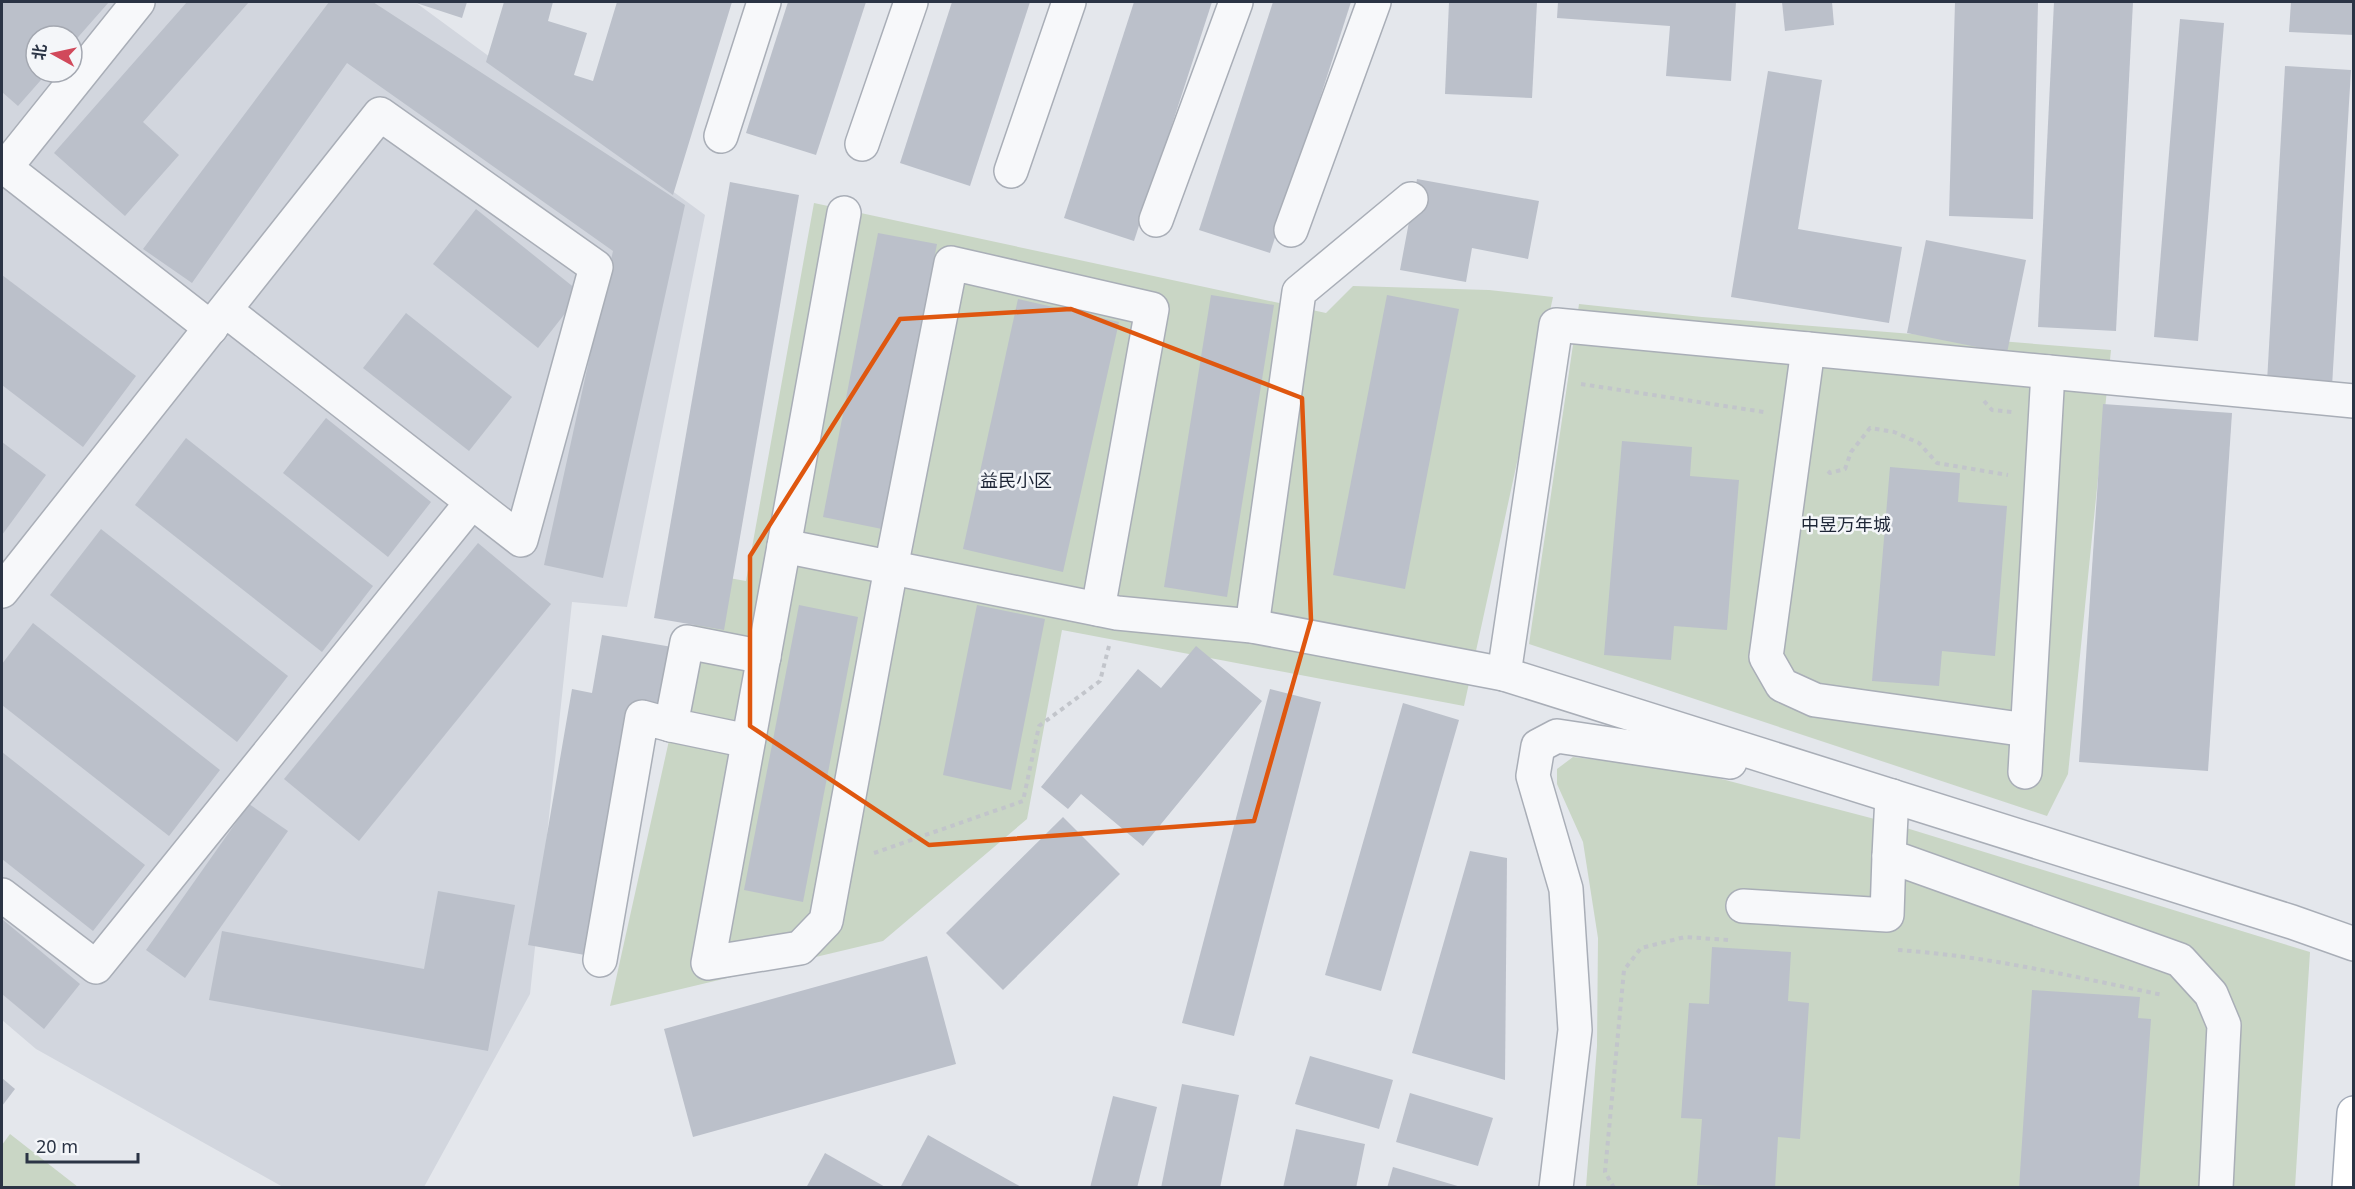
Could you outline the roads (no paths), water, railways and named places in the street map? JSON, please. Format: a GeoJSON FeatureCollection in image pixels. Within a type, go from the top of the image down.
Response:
{"type":"FeatureCollection","features":[{"type":"Feature","properties":{"kind":"main road"},"geometry":{"type":"LineString","coordinates":[[2349,1188],[2354,1113]]}},
{"type":"Feature","properties":{"kind":"lane"},"geometry":{"type":"LineString","coordinates":[[2,591],[218,319],[380,114],[596,267],[521,540],[472,502],[218,319],[3,167],[138,2]]}},
{"type":"Feature","properties":{"kind":"lane"},"geometry":{"type":"LineString","coordinates":[[721,136],[764,2]]}},
{"type":"Feature","properties":{"kind":"lane"},"geometry":{"type":"LineString","coordinates":[[862,144],[911,2]]}},
{"type":"Feature","properties":{"kind":"lane"},"geometry":{"type":"LineString","coordinates":[[1011,171],[1069,2]]}},
{"type":"Feature","properties":{"kind":"lane"},"geometry":{"type":"LineString","coordinates":[[1156,220],[1236,2]]}},
{"type":"Feature","properties":{"kind":"lane"},"geometry":{"type":"LineString","coordinates":[[1291,231],[1374,2]]}},
{"type":"Feature","properties":{"kind":"lane"},"geometry":{"type":"LineString","coordinates":[[1252,626],[1299,292],[1411,199]]}},
{"type":"Feature","properties":{"kind":"lane"},"geometry":{"type":"LineString","coordinates":[[844,213],[708,963],[801,948],[826,921],[891,568],[951,263],[1152,309],[1108,611]]}},
{"type":"Feature","properties":{"kind":"lane"},"geometry":{"type":"LineString","coordinates":[[1504,674],[1556,325],[2354,401]]}},
{"type":"Feature","properties":{"kind":"lane"},"geometry":{"type":"LineString","coordinates":[[1808,349],[1766,657],[1782,685],[1815,700],[2027,730]]}},
{"type":"Feature","properties":{"kind":"lane"},"geometry":{"type":"LineString","coordinates":[[2025,772],[2048,372]]}},
{"type":"Feature","properties":{"kind":"lane"},"geometry":{"type":"LineString","coordinates":[[2,895],[96,967],[472,502]]}},
{"type":"Feature","properties":{"kind":"lane"},"geometry":{"type":"LineString","coordinates":[[784,546],[1108,611],[1252,626],[1504,674],[2292,922],[2354,944]]}},
{"type":"Feature","properties":{"kind":"lane"},"geometry":{"type":"LineString","coordinates":[[671,725],[687,642],[764,657]]}},
{"type":"Feature","properties":{"kind":"lane"},"geometry":{"type":"LineString","coordinates":[[600,960],[642,717],[748,741]]}},
{"type":"Feature","properties":{"kind":"lane"},"geometry":{"type":"LineString","coordinates":[[1556,1188],[1575,1030],[1566,889],[1533,776],[1538,746],[1557,736],[1832,777]]}},
{"type":"Feature","properties":{"kind":"lane"},"geometry":{"type":"LineString","coordinates":[[1743,906],[1887,915],[1892,796]]}},
{"type":"Feature","properties":{"kind":"lane"},"geometry":{"type":"LineString","coordinates":[[1889,856],[2180,960],[2211,994],[2224,1025],[2216,1188]]}},
{"type":"Feature","properties":{"kind":"district","name":"益民小区"},"geometry":{"type":"Point","coordinates":[1016,481]}},
{"type":"Feature","properties":{"kind":"district","name":"中昱万年城"},"geometry":{"type":"Point","coordinates":[1846,525]}}]}
